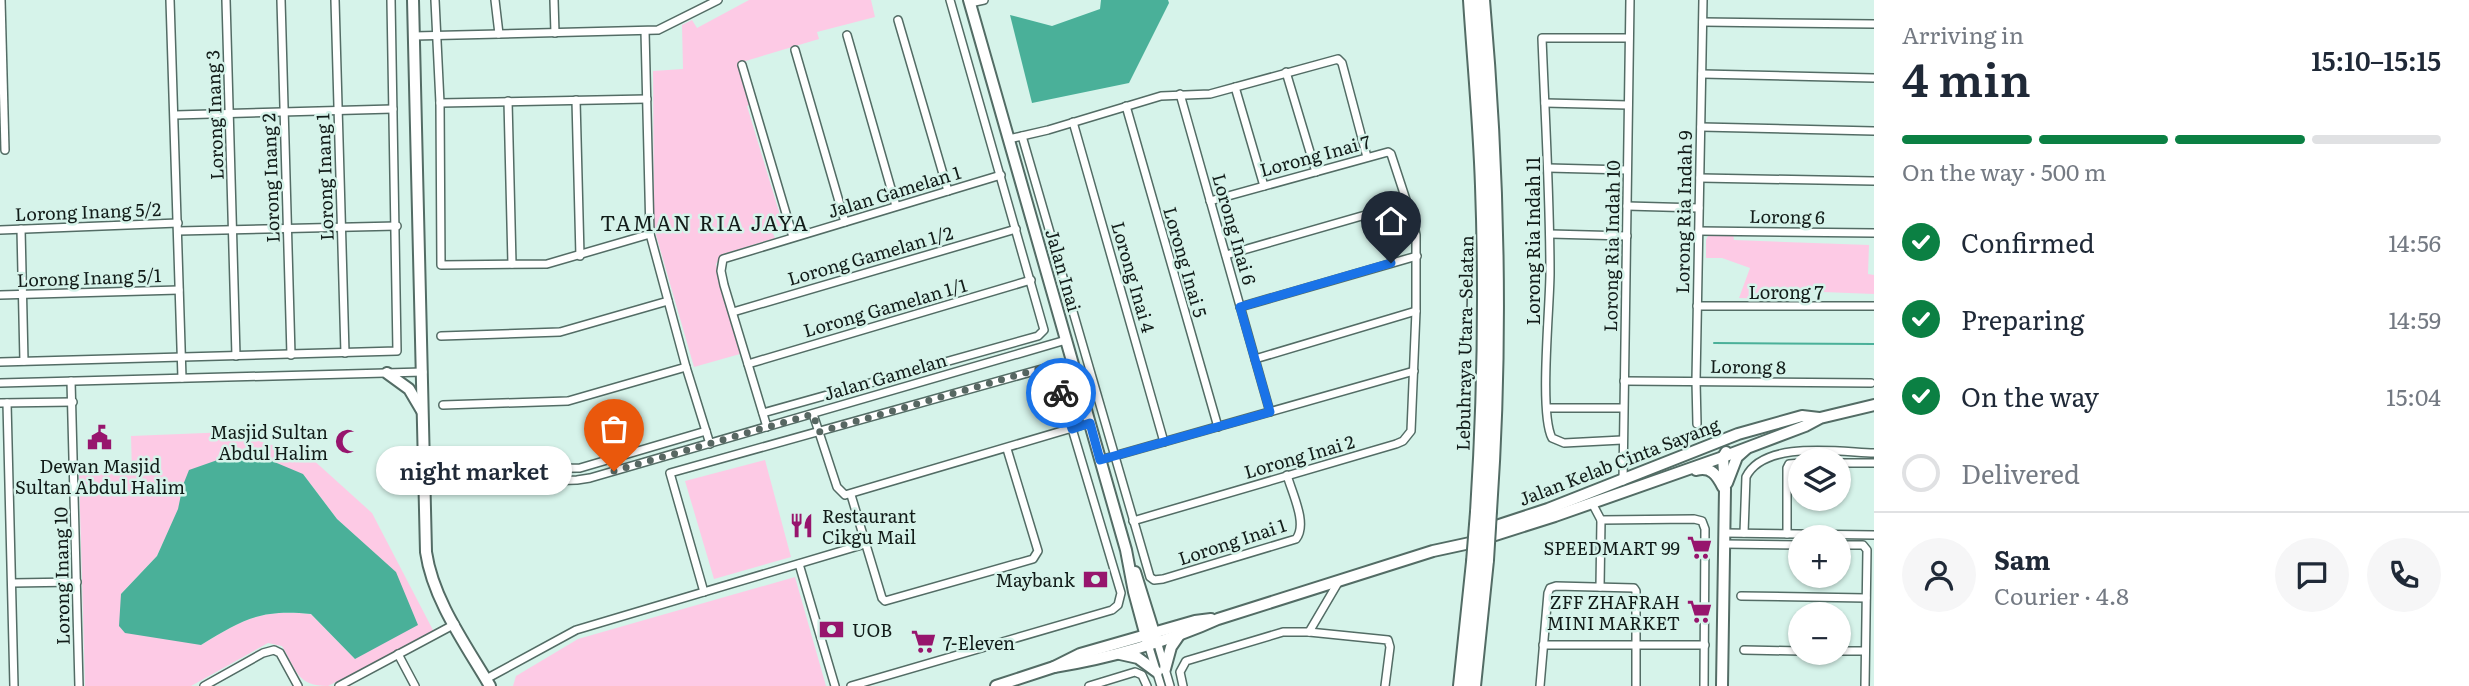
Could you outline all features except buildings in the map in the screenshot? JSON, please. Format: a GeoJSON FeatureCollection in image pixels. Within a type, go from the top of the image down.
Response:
{"type":"FeatureCollection","features":[{"type":"Feature","properties":{"kind":"highway","name":"Lebuhraya Utara–Selatan"},"geometry":{"type":"LineString","coordinates":[[1471,0],[1485,245],[1484,511]]}},
{"type":"Feature","properties":{"kind":"highway","name":"Lebuhraya Utara–Selatan"},"geometry":{"type":"LineString","coordinates":[[1473,686],[1480,561],[1497,384],[1497,255],[1493,144],[1482,0]]}},
{"type":"Feature","properties":{"kind":"highway","name":"Lebuhraya Utara–Selatan"},"geometry":{"type":"LineString","coordinates":[[1461,686],[1480,561]]}},
{"type":"Feature","properties":{"kind":"main road"},"geometry":{"type":"LineString","coordinates":[[412,0],[428,561],[434,582],[488,683]]}},
{"type":"Feature","properties":{"kind":"main road","name":"Jalan Inai"},"geometry":{"type":"LineString","coordinates":[[970,2],[1151,638]]}},
{"type":"Feature","properties":{"kind":"main road"},"geometry":{"type":"LineString","coordinates":[[387,373],[410,389],[424,413]]}},
{"type":"Feature","properties":{"kind":"main road","name":"Jalan Kelab Cinta Sayang"},"geometry":{"type":"LineString","coordinates":[[996,686],[1054,667],[1080,654],[1112,649],[1151,638],[1433,551],[1470,543],[1723,457],[1820,418],[1874,405]]}},
{"type":"Feature","properties":{"kind":"main road","name":"Jalan Kelab Cinta Sayang"},"geometry":{"type":"LineString","coordinates":[[1852,412],[1874,413]]}},
{"type":"Feature","properties":{"kind":"main road","name":"Jalan Kelab Cinta Sayang"},"geometry":{"type":"LineString","coordinates":[[1433,551],[1444,544],[1548,509],[1736,435],[1802,416],[1820,418]]}},
{"type":"Feature","properties":{"kind":"main road"},"geometry":{"type":"LineString","coordinates":[[1722,686],[1725,489],[1723,457],[1736,435]]}},
{"type":"Feature","properties":{"kind":"main road"},"geometry":{"type":"LineString","coordinates":[[1725,489],[1737,457],[1751,445]]}},
{"type":"Feature","properties":{"kind":"main road"},"geometry":{"type":"LineString","coordinates":[[1712,446],[1723,457]]}},
{"type":"Feature","properties":{"kind":"main road"},"geometry":{"type":"LineString","coordinates":[[1682,471],[1709,469],[1715,473],[1725,489]]}},
{"type":"Feature","properties":{"kind":"main road"},"geometry":{"type":"LineString","coordinates":[[1143,609],[1179,630],[1161,671],[1138,658],[1112,649],[1136,625],[1143,609]]}},
{"type":"Feature","properties":{"kind":"street"},"geometry":{"type":"LineString","coordinates":[[1,0],[5,150]]}},
{"type":"Feature","properties":{"kind":"street"},"geometry":{"type":"LineString","coordinates":[[170,0],[182,379]]}},
{"type":"Feature","properties":{"kind":"street","name":"Lorong Inang 3"},"geometry":{"type":"LineString","coordinates":[[226,0],[236,356]]}},
{"type":"Feature","properties":{"kind":"street","name":"Lorong Inang 2"},"geometry":{"type":"LineString","coordinates":[[281,0],[290,355]]}},
{"type":"Feature","properties":{"kind":"street","name":"Lorong Inang 1"},"geometry":{"type":"LineString","coordinates":[[335,0],[345,353]]}},
{"type":"Feature","properties":{"kind":"street"},"geometry":{"type":"LineString","coordinates":[[0,362],[394,352],[398,348],[397,226],[391,0]]}},
{"type":"Feature","properties":{"kind":"street"},"geometry":{"type":"LineString","coordinates":[[435,0],[440,103],[441,265],[547,264],[650,234]]}},
{"type":"Feature","properties":{"kind":"street"},"geometry":{"type":"LineString","coordinates":[[495,0],[499,34]]}},
{"type":"Feature","properties":{"kind":"street"},"geometry":{"type":"LineString","coordinates":[[554,0],[555,33]]}},
{"type":"Feature","properties":{"kind":"street"},"geometry":{"type":"LineString","coordinates":[[414,36],[645,30],[667,27],[718,0]]}},
{"type":"Feature","properties":{"kind":"street"},"geometry":{"type":"LineString","coordinates":[[763,413],[1042,333],[1044,327],[950,0]]}},
{"type":"Feature","properties":{"kind":"street"},"geometry":{"type":"LineString","coordinates":[[970,2],[984,0]]}},
{"type":"Feature","properties":{"kind":"street","name":"Lorong Ria Indah 10"},"geometry":{"type":"LineString","coordinates":[[1626,491],[1622,479],[1622,440],[1630,0]]}},
{"type":"Feature","properties":{"kind":"street","name":"Lorong Ria Indah 9"},"geometry":{"type":"LineString","coordinates":[[1697,424],[1703,0]]}},
{"type":"Feature","properties":{"kind":"street"},"geometry":{"type":"LineString","coordinates":[[898,20],[948,191]]}},
{"type":"Feature","properties":{"kind":"street"},"geometry":{"type":"LineString","coordinates":[[1703,22],[1874,24]]}},
{"type":"Feature","properties":{"kind":"street"},"geometry":{"type":"LineString","coordinates":[[645,30],[650,234],[710,444]]}},
{"type":"Feature","properties":{"kind":"street"},"geometry":{"type":"LineString","coordinates":[[847,35],[896,206]]}},
{"type":"Feature","properties":{"kind":"street","name":"Lorong Ria Indah 11"},"geometry":{"type":"LineString","coordinates":[[1622,440],[1586,443],[1556,441],[1549,433],[1547,408],[1550,234],[1542,38],[1629,38]]}},
{"type":"Feature","properties":{"kind":"street"},"geometry":{"type":"LineString","coordinates":[[795,50],[845,222]]}},
{"type":"Feature","properties":{"kind":"street"},"geometry":{"type":"LineString","coordinates":[[1009,139],[1161,96],[1210,94],[1338,59],[1342,63],[1367,158]]}},
{"type":"Feature","properties":{"kind":"street"},"geometry":{"type":"LineString","coordinates":[[742,65],[793,237]]}},
{"type":"Feature","properties":{"kind":"street"},"geometry":{"type":"LineString","coordinates":[[1286,72],[1316,172]]}},
{"type":"Feature","properties":{"kind":"street"},"geometry":{"type":"LineString","coordinates":[[1702,74],[1874,78]]}},
{"type":"Feature","properties":{"kind":"street"},"geometry":{"type":"LineString","coordinates":[[1235,87],[1264,186]]}},
{"type":"Feature","properties":{"kind":"street","name":"Lorong Inai 6"},"geometry":{"type":"LineString","coordinates":[[1180,94],[1270,412]]}},
{"type":"Feature","properties":{"kind":"street"},"geometry":{"type":"LineString","coordinates":[[440,103],[647,99]]}},
{"type":"Feature","properties":{"kind":"street"},"geometry":{"type":"LineString","coordinates":[[576,100],[580,256]]}},
{"type":"Feature","properties":{"kind":"street"},"geometry":{"type":"LineString","coordinates":[[508,101],[512,264]]}},
{"type":"Feature","properties":{"kind":"street"},"geometry":{"type":"LineString","coordinates":[[1545,103],[1628,105]]}},
{"type":"Feature","properties":{"kind":"street","name":"Lorong Inai 5"},"geometry":{"type":"LineString","coordinates":[[1126,106],[1218,427]]}},
{"type":"Feature","properties":{"kind":"street"},"geometry":{"type":"LineString","coordinates":[[175,115],[393,109]]}},
{"type":"Feature","properties":{"kind":"street","name":"Lorong Inai 4"},"geometry":{"type":"LineString","coordinates":[[1073,122],[1164,442]]}},
{"type":"Feature","properties":{"kind":"street"},"geometry":{"type":"LineString","coordinates":[[1701,127],[1874,131]]}},
{"type":"Feature","properties":{"kind":"street"},"geometry":{"type":"LineString","coordinates":[[1022,136],[1133,521]]}},
{"type":"Feature","properties":{"kind":"street","name":"Lorong Inai 7"},"geometry":{"type":"LineString","coordinates":[[1210,201],[1388,152]]}},
{"type":"Feature","properties":{"kind":"street","name":"Lorong Inai 2"},"geometry":{"type":"LineString","coordinates":[[1133,521],[1403,441],[1412,426],[1417,256],[1415,229],[1393,157],[1388,152]]}},
{"type":"Feature","properties":{"kind":"street"},"geometry":{"type":"LineString","coordinates":[[1548,168],[1628,170]]}},
{"type":"Feature","properties":{"kind":"street","name":"Jalan Gamelan 1"},"geometry":{"type":"LineString","coordinates":[[767,427],[721,271],[723,259],[1001,175]]}},
{"type":"Feature","properties":{"kind":"street"},"geometry":{"type":"LineString","coordinates":[[1700,178],[1874,181]]}},
{"type":"Feature","properties":{"kind":"street"},"geometry":{"type":"LineString","coordinates":[[1226,255],[1407,203]]}},
{"type":"Feature","properties":{"kind":"street"},"geometry":{"type":"LineString","coordinates":[[1628,206],[1699,208]]}},
{"type":"Feature","properties":{"kind":"street","name":"Lorong Inang 5/2"},"geometry":{"type":"LineString","coordinates":[[0,230],[397,226]]}},
{"type":"Feature","properties":{"kind":"street"},"geometry":{"type":"LineString","coordinates":[[21,229],[24,361]]}},
{"type":"Feature","properties":{"kind":"street","name":"Lorong Gamelan 1/2"},"geometry":{"type":"LineString","coordinates":[[733,312],[1016,229]]}},
{"type":"Feature","properties":{"kind":"street","name":"Lorong 6"},"geometry":{"type":"LineString","coordinates":[[1699,231],[1874,233]]}},
{"type":"Feature","properties":{"kind":"street"},"geometry":{"type":"LineString","coordinates":[[1550,234],[1627,236]]}},
{"type":"Feature","properties":{"kind":"street"},"geometry":{"type":"LineString","coordinates":[[1240,307],[1417,256]]}},
{"type":"Feature","properties":{"kind":"street","name":"Lorong Gamelan 1/1"},"geometry":{"type":"LineString","coordinates":[[748,364],[1031,280]]}},
{"type":"Feature","properties":{"kind":"street","name":"Lorong Inang 5/1"},"geometry":{"type":"LineString","coordinates":[[0,295],[179,290]]}},
{"type":"Feature","properties":{"kind":"street"},"geometry":{"type":"LineString","coordinates":[[441,336],[568,331],[668,301]]}},
{"type":"Feature","properties":{"kind":"street","name":"Lorong 7"},"geometry":{"type":"LineString","coordinates":[[1697,306],[1874,306]]}},
{"type":"Feature","properties":{"kind":"street"},"geometry":{"type":"LineString","coordinates":[[1255,359],[1416,311]]}},
{"type":"Feature","properties":{"kind":"street","name":"Jalan Gamelan"},"geometry":{"type":"LineString","coordinates":[[425,485],[577,480],[1066,340]]}},
{"type":"Feature","properties":{"kind":"street"},"geometry":{"type":"LineString","coordinates":[[443,405],[568,401],[686,367]]}},
{"type":"Feature","properties":{"kind":"street"},"geometry":{"type":"LineString","coordinates":[[704,592],[670,473],[1046,367],[1054,372],[1121,593],[1116,608],[851,686]]}},
{"type":"Feature","properties":{"kind":"street"},"geometry":{"type":"LineString","coordinates":[[1100,460],[1414,371]]}},
{"type":"Feature","properties":{"kind":"street"},"geometry":{"type":"LineString","coordinates":[[0,383],[423,372]]}},
{"type":"Feature","properties":{"kind":"street","name":"Lorong 8"},"geometry":{"type":"LineString","coordinates":[[1624,381],[1871,383]]}},
{"type":"Feature","properties":{"kind":"street","name":"Lorong Inang 10"},"geometry":{"type":"LineString","coordinates":[[71,382],[79,686]]}},
{"type":"Feature","properties":{"kind":"street"},"geometry":{"type":"LineString","coordinates":[[15,686],[4,403],[72,402]]}},
{"type":"Feature","properties":{"kind":"street"},"geometry":{"type":"LineString","coordinates":[[1547,408],[1623,408]]}},
{"type":"Feature","properties":{"kind":"street"},"geometry":{"type":"LineString","coordinates":[[813,414],[837,487],[842,493],[851,495],[1090,423]]}},
{"type":"Feature","properties":{"kind":"street"},"geometry":{"type":"LineString","coordinates":[[447,466],[457,469],[580,468],[706,431]]}},
{"type":"Feature","properties":{"kind":"street"},"geometry":{"type":"LineString","coordinates":[[1776,437],[1778,453]]}},
{"type":"Feature","properties":{"kind":"street"},"geometry":{"type":"LineString","coordinates":[[851,495],[882,598],[888,602],[1033,559],[1037,547],[1007,449]]}},
{"type":"Feature","properties":{"kind":"street"},"geometry":{"type":"LineString","coordinates":[[1744,533],[1746,477],[1761,460],[1778,453],[1788,454]]}},
{"type":"Feature","properties":{"kind":"street"},"geometry":{"type":"LineString","coordinates":[[1851,454],[1874,453]]}},
{"type":"Feature","properties":{"kind":"street"},"geometry":{"type":"LineString","coordinates":[[1851,463],[1874,463]]}},
{"type":"Feature","properties":{"kind":"street"},"geometry":{"type":"LineString","coordinates":[[1787,534],[1788,466]]}},
{"type":"Feature","properties":{"kind":"street","name":"Lorong Inai 1"},"geometry":{"type":"LineString","coordinates":[[1133,521],[1148,573],[1154,580],[1163,579],[1296,539],[1301,529],[1287,475]]}},
{"type":"Feature","properties":{"kind":"street"},"geometry":{"type":"LineString","coordinates":[[1592,503],[1601,520],[1600,587]]}},
{"type":"Feature","properties":{"kind":"street"},"geometry":{"type":"LineString","coordinates":[[1601,520],[1702,521],[1704,686]]}},
{"type":"Feature","properties":{"kind":"street"},"geometry":{"type":"LineString","coordinates":[[1724,539],[1744,533],[1874,535]]}},
{"type":"Feature","properties":{"kind":"street"},"geometry":{"type":"LineString","coordinates":[[1724,539],[1788,544]]}},
{"type":"Feature","properties":{"kind":"street"},"geometry":{"type":"LineString","coordinates":[[488,683],[568,632],[865,544]]}},
{"type":"Feature","properties":{"kind":"street"},"geometry":{"type":"LineString","coordinates":[[1851,545],[1863,545],[1867,550],[1868,647],[1865,686]]}},
{"type":"Feature","properties":{"kind":"street"},"geometry":{"type":"LineString","coordinates":[[799,564],[835,686]]}},
{"type":"Feature","properties":{"kind":"street"},"geometry":{"type":"LineString","coordinates":[[1309,632],[1340,580]]}},
{"type":"Feature","properties":{"kind":"street"},"geometry":{"type":"LineString","coordinates":[[12,583],[77,582]]}},
{"type":"Feature","properties":{"kind":"street"},"geometry":{"type":"LineString","coordinates":[[1540,686],[1550,588],[1556,586],[1634,588],[1636,686]]}},
{"type":"Feature","properties":{"kind":"street"},"geometry":{"type":"LineString","coordinates":[[1741,596],[1866,598]]}},
{"type":"Feature","properties":{"kind":"street"},"geometry":{"type":"LineString","coordinates":[[339,686],[455,624]]}},
{"type":"Feature","properties":{"kind":"street"},"geometry":{"type":"LineString","coordinates":[[1183,686],[1180,671],[1186,661],[1273,634],[1309,632],[1388,640],[1390,647],[1385,686]]}},
{"type":"Feature","properties":{"kind":"street"},"geometry":{"type":"LineString","coordinates":[[1151,638],[1161,671],[1170,686]]}},
{"type":"Feature","properties":{"kind":"street"},"geometry":{"type":"LineString","coordinates":[[1543,645],[1723,645]]}},
{"type":"Feature","properties":{"kind":"street"},"geometry":{"type":"LineString","coordinates":[[204,686],[263,653],[274,650],[280,653],[298,686]]}},
{"type":"Feature","properties":{"kind":"street"},"geometry":{"type":"LineString","coordinates":[[1744,650],[1788,651]]}},
{"type":"Feature","properties":{"kind":"street"},"geometry":{"type":"LineString","coordinates":[[398,654],[415,686]]}},
{"type":"Feature","properties":{"kind":"street"},"geometry":{"type":"LineString","coordinates":[[1161,671],[1161,686]]}},
{"type":"Feature","properties":{"kind":"street"},"geometry":{"type":"LineString","coordinates":[[1089,686],[1135,672],[1142,675],[1147,686]]}},
{"type":"Feature","properties":{"kind":"shaded area"},"geometry":{"type":"Polygon","coordinates":[[[749,0],[871,0],[875,17],[817,32],[819,39],[739,63],[751,104],[747,106],[783,225],[771,229],[775,238],[723,254],[716,264],[740,354],[694,367],[654,228],[653,71],[683,69],[682,25],[692,20],[697,28],[749,0]]]}},
{"type":"Feature","properties":{"kind":"shaded area"},"geometry":{"type":"Polygon","coordinates":[[[1101,0],[1168,0],[1169,3],[1129,83],[1032,103],[1010,15],[1052,26],[1100,9],[1101,0]]]}},
{"type":"Feature","properties":{"kind":"shaded area"},"geometry":{"type":"Polygon","coordinates":[[[1733,234],[1734,240],[1869,245],[1868,274],[1874,275],[1874,294],[1798,291],[1798,300],[1739,298],[1750,268],[1722,258],[1706,258],[1708,236],[1733,234]]]}},
{"type":"Feature","properties":{"kind":"shaded area"},"geometry":{"type":"Polygon","coordinates":[[[230,432],[310,457],[372,513],[434,632],[328,686],[304,680],[295,670],[282,646],[268,643],[191,686],[85,686],[79,475],[132,473],[131,436],[230,432]],[[303,474],[183,485],[179,508],[157,556],[121,594],[201,645],[229,628],[253,618],[279,613],[311,614],[355,659],[395,572],[337,519],[303,474]]]}},
{"type":"Feature","properties":{"kind":"shaded area"},"geometry":{"type":"Polygon","coordinates":[[[226,457],[272,461],[303,474],[337,519],[396,572],[418,625],[355,659],[311,614],[279,613],[253,618],[229,628],[201,645],[125,633],[119,626],[121,594],[157,556],[178,509],[189,470],[226,457]]]}},
{"type":"Feature","properties":{"kind":"shaded area"},"geometry":{"type":"Polygon","coordinates":[[[765,460],[791,557],[714,579],[685,481],[765,460]]]}},
{"type":"Feature","properties":{"kind":"shaded area"},"geometry":{"type":"Polygon","coordinates":[[[795,577],[826,686],[513,686],[516,676],[578,639],[795,577]]]}},
{"type":"Feature","properties":{"kind":"waterway"},"geometry":{"type":"LineString","coordinates":[[1714,343],[1874,344]]}},
{"type":"Feature","properties":{"kind":"way so far"},"geometry":{"type":"LineString","coordinates":[[614,471],[813,414],[819,432],[1046,367],[1052,369],[1061,393]]}},
{"type":"Feature","properties":{"kind":"place","name":"Dewan Masjid Sultan Abdul Halim"},"geometry":{"type":"Point","coordinates":[100,438]}},
{"type":"Feature","properties":{"kind":"place","name":"Masjid Sultan Abdul Halim"},"geometry":{"type":"Point","coordinates":[348,441]}},
{"type":"Feature","properties":{"kind":"place","name":"night market"},"geometry":{"type":"Point","coordinates":[614,471]}},
{"type":"Feature","properties":{"kind":"place","name":"Restaurant Cikgu Mail"},"geometry":{"type":"Point","coordinates":[802,525]}},
{"type":"Feature","properties":{"kind":"place","name":"SPEEDMART 99"},"geometry":{"type":"Point","coordinates":[1700,547]}},
{"type":"Feature","properties":{"kind":"place","name":"Maybank"},"geometry":{"type":"Point","coordinates":[1095,579]}},
{"type":"Feature","properties":{"kind":"place","name":"ZFF ZHAFRAH MINI MARKET"},"geometry":{"type":"Point","coordinates":[1700,611]}},
{"type":"Feature","properties":{"kind":"place","name":"UOB"},"geometry":{"type":"Point","coordinates":[832,629]}},
{"type":"Feature","properties":{"kind":"place","name":"7-Eleven"},"geometry":{"type":"Point","coordinates":[923,642]}},
{"type":"Feature","properties":{"kind":"district","name":"TAMAN RIA JAYA"},"geometry":{"type":"Point","coordinates":[705,221]}},
{"type":"Feature","properties":{"kind":"route"},"geometry":{"type":"LineString","coordinates":[[1061,393],[1072,429],[1090,423],[1100,460],[1270,412],[1240,307],[1391,263]]}}]}
